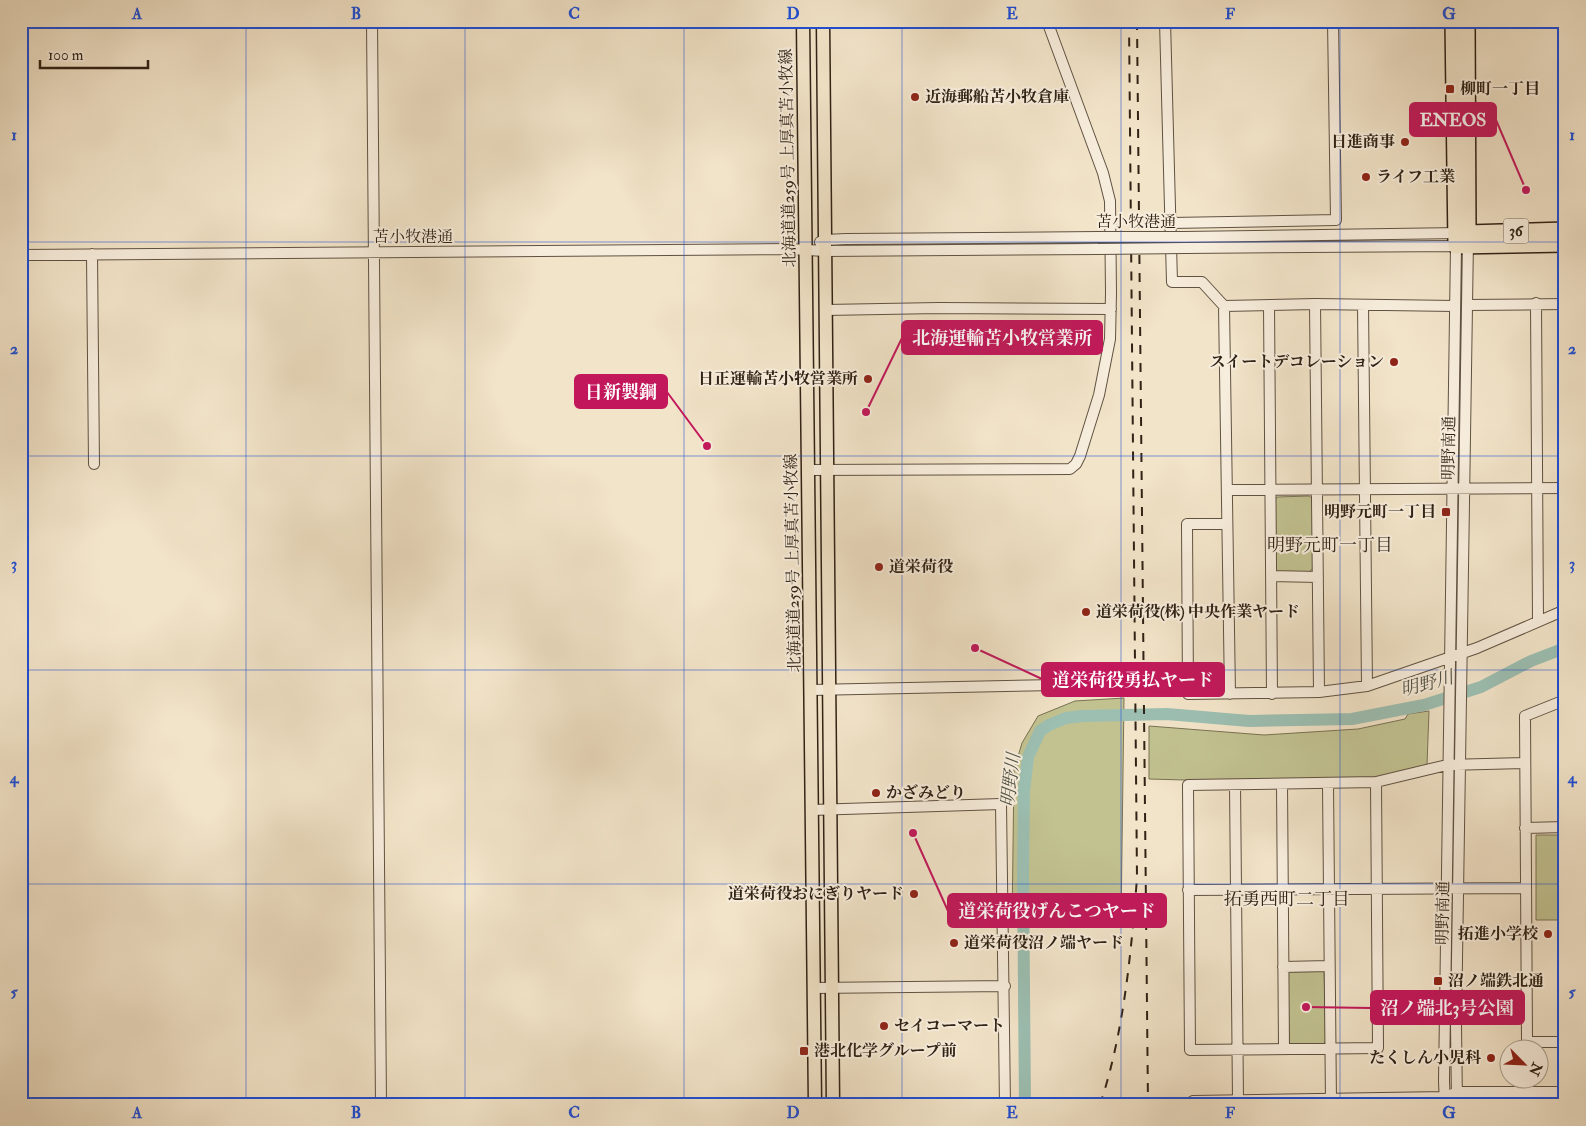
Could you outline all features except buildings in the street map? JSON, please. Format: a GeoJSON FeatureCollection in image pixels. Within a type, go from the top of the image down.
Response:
{"type":"FeatureCollection","features":[{"type":"Feature","properties":{"kind":"highway"},"geometry":{"type":"LineString","coordinates":[[1454,21],[1462,239]]}},
{"type":"Feature","properties":{"kind":"highway"},"geometry":{"type":"LineString","coordinates":[[1462,239],[1467,21]]}},
{"type":"Feature","properties":{"kind":"highway","name":"36"},"geometry":{"type":"LineString","coordinates":[[1462,239],[1565,230]]}},
{"type":"Feature","properties":{"kind":"highway","name":"36"},"geometry":{"type":"LineString","coordinates":[[1462,239],[1565,244]]}},
{"type":"Feature","properties":{"kind":"main road","name":"北海道道259号 上厚真苫小牧線"},"geometry":{"type":"LineString","coordinates":[[803,21],[815,1105]]}},
{"type":"Feature","properties":{"kind":"main road","name":"北海道道259号 上厚真苫小牧線"},"geometry":{"type":"LineString","coordinates":[[822,21],[833,1105]]}},
{"type":"Feature","properties":{"kind":"street"},"geometry":{"type":"LineString","coordinates":[[372,21],[381,1105]]}},
{"type":"Feature","properties":{"kind":"street"},"geometry":{"type":"LineString","coordinates":[[808,470],[1070,469],[1076,464],[1099,395],[1110,339],[1110,201],[1102,173],[1047,21]]}},
{"type":"Feature","properties":{"kind":"street"},"geometry":{"type":"LineString","coordinates":[[1165,21],[1172,282],[1202,282],[1224,306],[1230,694]]}},
{"type":"Feature","properties":{"kind":"street"},"geometry":{"type":"LineString","coordinates":[[1170,223],[1336,220],[1333,21]]}},
{"type":"Feature","properties":{"kind":"street","name":"苫小牧港通"},"geometry":{"type":"LineString","coordinates":[[21,255],[805,249],[825,246],[1099,237],[1462,239]]}},
{"type":"Feature","properties":{"kind":"street","name":"苫小牧港通"},"geometry":{"type":"LineString","coordinates":[[825,246],[1098,249],[1462,239]]}},
{"type":"Feature","properties":{"kind":"street","name":"明野南通"},"geometry":{"type":"LineString","coordinates":[[1445,1101],[1448,725],[1458,489],[1466,371],[1467,305],[1462,239]]}},
{"type":"Feature","properties":{"kind":"street","name":"明野南通"},"geometry":{"type":"LineString","coordinates":[[1457,1104],[1456,1025],[1462,658],[1454,371],[1455,306],[1462,239]]}},
{"type":"Feature","properties":{"kind":"street"},"geometry":{"type":"LineString","coordinates":[[92,254],[94,464]]}},
{"type":"Feature","properties":{"kind":"street"},"geometry":{"type":"LineString","coordinates":[[1224,306],[1315,304],[1455,306]]}},
{"type":"Feature","properties":{"kind":"street"},"geometry":{"type":"LineString","coordinates":[[1315,304],[1319,692]]}},
{"type":"Feature","properties":{"kind":"street"},"geometry":{"type":"LineString","coordinates":[[1536,304],[1538,621]]}},
{"type":"Feature","properties":{"kind":"street"},"geometry":{"type":"LineString","coordinates":[[1467,305],[1565,304]]}},
{"type":"Feature","properties":{"kind":"street"},"geometry":{"type":"LineString","coordinates":[[1269,305],[1272,694]]}},
{"type":"Feature","properties":{"kind":"street"},"geometry":{"type":"LineString","coordinates":[[1363,305],[1367,686]]}},
{"type":"Feature","properties":{"kind":"street"},"geometry":{"type":"LineString","coordinates":[[825,310],[940,308],[1111,309]]}},
{"type":"Feature","properties":{"kind":"street"},"geometry":{"type":"LineString","coordinates":[[1454,371],[1466,371]]}},
{"type":"Feature","properties":{"kind":"street"},"geometry":{"type":"LineString","coordinates":[[1227,490],[1565,488]]}},
{"type":"Feature","properties":{"kind":"street"},"geometry":{"type":"LineString","coordinates":[[1227,524],[1187,524],[1188,694],[1319,692],[1367,686],[1450,657],[1462,658],[1565,610]]}},
{"type":"Feature","properties":{"kind":"street"},"geometry":{"type":"LineString","coordinates":[[1271,576],[1318,577]]}},
{"type":"Feature","properties":{"kind":"street"},"geometry":{"type":"LineString","coordinates":[[811,690],[1109,684]]}},
{"type":"Feature","properties":{"kind":"street"},"geometry":{"type":"LineString","coordinates":[[1565,700],[1524,716],[1527,1042],[1565,1042]]}},
{"type":"Feature","properties":{"kind":"street"},"geometry":{"type":"LineString","coordinates":[[1376,782],[1378,1048],[1190,1050],[1188,785],[1376,782],[1448,765],[1524,763]]}},
{"type":"Feature","properties":{"kind":"street"},"geometry":{"type":"LineString","coordinates":[[1282,784],[1284,1049]]}},
{"type":"Feature","properties":{"kind":"street"},"geometry":{"type":"LineString","coordinates":[[1328,784],[1331,1102]]}},
{"type":"Feature","properties":{"kind":"street"},"geometry":{"type":"LineString","coordinates":[[1235,785],[1238,1100]]}},
{"type":"Feature","properties":{"kind":"street"},"geometry":{"type":"LineString","coordinates":[[812,810],[1002,804],[1005,1105]]}},
{"type":"Feature","properties":{"kind":"street"},"geometry":{"type":"LineString","coordinates":[[1525,828],[1565,827]]}},
{"type":"Feature","properties":{"kind":"street"},"geometry":{"type":"LineString","coordinates":[[1188,890],[1526,888]]}},
{"type":"Feature","properties":{"kind":"street"},"geometry":{"type":"LineString","coordinates":[[1283,967],[1329,966]]}},
{"type":"Feature","properties":{"kind":"street"},"geometry":{"type":"LineString","coordinates":[[814,988],[1005,986]]}},
{"type":"Feature","properties":{"kind":"street"},"geometry":{"type":"LineString","coordinates":[[1445,1101],[1457,1092],[1565,1092]]}},
{"type":"Feature","properties":{"kind":"street"},"geometry":{"type":"LineString","coordinates":[[1187,1105],[1193,1101],[1238,1100],[1331,1102],[1445,1101],[1457,1104],[1565,1102]]}},
{"type":"Feature","properties":{"kind":"green space"},"geometry":{"type":"Polygon","coordinates":[[[1309,496],[1313,499],[1313,568],[1309,572],[1277,573],[1274,570],[1274,501],[1277,497],[1309,496]]]}},
{"type":"Feature","properties":{"kind":"green space"},"geometry":{"type":"Polygon","coordinates":[[[1124,698],[1121,923],[1012,924],[1014,770],[1022,743],[1038,716],[1075,701],[1124,698]]]}},
{"type":"Feature","properties":{"kind":"green space"},"geometry":{"type":"Polygon","coordinates":[[[1429,711],[1427,765],[1373,778],[1149,779],[1149,726],[1264,735],[1358,729],[1405,719],[1408,714],[1429,711]]]}},
{"type":"Feature","properties":{"kind":"green space"},"geometry":{"type":"Polygon","coordinates":[[[1536,835],[1565,835],[1565,926],[1563,920],[1536,920],[1536,835]]]}},
{"type":"Feature","properties":{"kind":"green space"},"geometry":{"type":"Polygon","coordinates":[[[1290,970],[1324,970],[1326,1040],[1324,1044],[1292,1046],[1289,1043],[1287,974],[1290,970]]]}},
{"type":"Feature","properties":{"kind":"waterway","name":"明野川"},"geometry":{"type":"LineString","coordinates":[[1025,1105],[1024,791],[1028,757],[1040,731],[1066,718],[1083,716],[1167,714],[1249,721],[1352,719],[1424,705],[1481,687],[1531,661],[1565,648]]}},
{"type":"Feature","properties":{"kind":"railway"},"geometry":{"type":"LineString","coordinates":[[1100,1105],[1121,1021],[1129,964],[1137,878],[1129,21]]}},
{"type":"Feature","properties":{"kind":"railway"},"geometry":{"type":"LineString","coordinates":[[1137,21],[1148,1105]]}},
{"type":"Feature","properties":{"kind":"place","name":"柳町一丁目"},"geometry":{"type":"Point","coordinates":[1450,89]}},
{"type":"Feature","properties":{"kind":"place","name":"近海郵船苫小牧倉庫"},"geometry":{"type":"Point","coordinates":[915,97]}},
{"type":"Feature","properties":{"kind":"place","name":"日進商事"},"geometry":{"type":"Point","coordinates":[1405,142]}},
{"type":"Feature","properties":{"kind":"place","name":"ライフ工業"},"geometry":{"type":"Point","coordinates":[1366,177]}},
{"type":"Feature","properties":{"kind":"place","name":"ENEOS"},"geometry":{"type":"Point","coordinates":[1526,190]}},
{"type":"Feature","properties":{"kind":"place","name":"スイートデコレーション"},"geometry":{"type":"Point","coordinates":[1394,362]}},
{"type":"Feature","properties":{"kind":"place","name":"日正運輸苫小牧営業所"},"geometry":{"type":"Point","coordinates":[868,379]}},
{"type":"Feature","properties":{"kind":"place","name":"北海運輸苫小牧営業所"},"geometry":{"type":"Point","coordinates":[866,412]}},
{"type":"Feature","properties":{"kind":"place","name":"日新製鋼"},"geometry":{"type":"Point","coordinates":[707,446]}},
{"type":"Feature","properties":{"kind":"place","name":"明野元町一丁目"},"geometry":{"type":"Point","coordinates":[1446,512]}},
{"type":"Feature","properties":{"kind":"place","name":"道栄荷役"},"geometry":{"type":"Point","coordinates":[879,567]}},
{"type":"Feature","properties":{"kind":"place","name":"道栄荷役(株) 中央作業ヤード"},"geometry":{"type":"Point","coordinates":[1086,612]}},
{"type":"Feature","properties":{"kind":"place","name":"道栄荷役勇払ヤード"},"geometry":{"type":"Point","coordinates":[975,648]}},
{"type":"Feature","properties":{"kind":"place","name":"かざみどり"},"geometry":{"type":"Point","coordinates":[876,793]}},
{"type":"Feature","properties":{"kind":"place","name":"道栄荷役げんこつヤード"},"geometry":{"type":"Point","coordinates":[913,833]}},
{"type":"Feature","properties":{"kind":"place","name":"道栄荷役おにぎりヤード"},"geometry":{"type":"Point","coordinates":[914,894]}},
{"type":"Feature","properties":{"kind":"place","name":"拓進小学校"},"geometry":{"type":"Point","coordinates":[1548,934]}},
{"type":"Feature","properties":{"kind":"place","name":"道栄荷役沼ノ端ヤード"},"geometry":{"type":"Point","coordinates":[954,943]}},
{"type":"Feature","properties":{"kind":"place","name":"沼ノ端鉄北通"},"geometry":{"type":"Point","coordinates":[1438,981]}},
{"type":"Feature","properties":{"kind":"place","name":"沼ノ端北3号公園"},"geometry":{"type":"Point","coordinates":[1306,1007]}},
{"type":"Feature","properties":{"kind":"place","name":"セイコーマート"},"geometry":{"type":"Point","coordinates":[884,1026]}},
{"type":"Feature","properties":{"kind":"place","name":"港北化学グループ前"},"geometry":{"type":"Point","coordinates":[804,1051]}},
{"type":"Feature","properties":{"kind":"place","name":"たくしん小児科"},"geometry":{"type":"Point","coordinates":[1491,1058]}},
{"type":"Feature","properties":{"kind":"district","name":"明野元町一丁目"},"geometry":{"type":"Point","coordinates":[1330,545]}},
{"type":"Feature","properties":{"kind":"district","name":"拓勇西町二丁目"},"geometry":{"type":"Point","coordinates":[1287,899]}}]}
